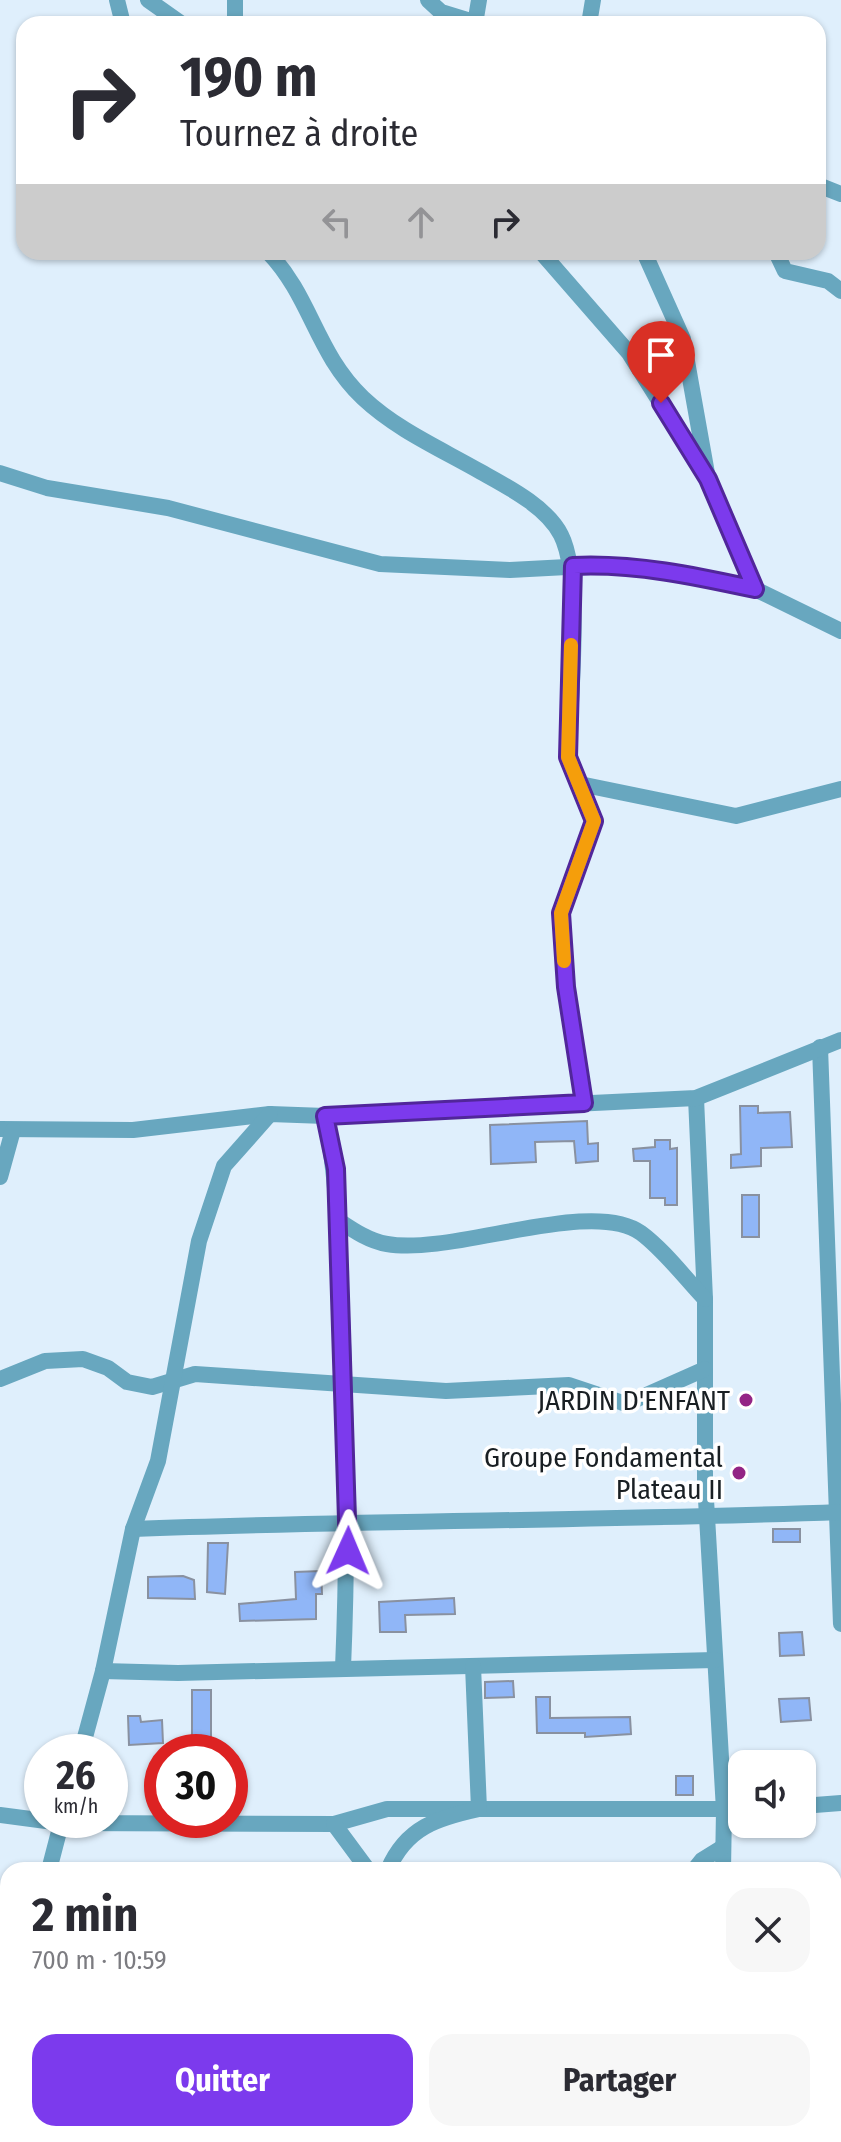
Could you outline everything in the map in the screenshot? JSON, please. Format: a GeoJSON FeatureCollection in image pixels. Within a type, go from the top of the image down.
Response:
{"type":"FeatureCollection","features":[{"type":"Feature","properties":{"kind":"street"},"geometry":{"type":"LineString","coordinates":[[148,0],[171,16]]}},
{"type":"Feature","properties":{"kind":"street"},"geometry":{"type":"LineString","coordinates":[[428,0],[441,12],[453,16]]}},
{"type":"Feature","properties":{"kind":"street"},"geometry":{"type":"LineString","coordinates":[[275,260],[294,283],[322,347],[361,396],[405,431],[499,482],[538,508],[560,532],[573,566],[568,757],[594,821],[561,913],[566,987],[584,1103]]}},
{"type":"Feature","properties":{"kind":"street"},"geometry":{"type":"LineString","coordinates":[[548,260],[629,353],[708,479],[755,589]]}},
{"type":"Feature","properties":{"kind":"street"},"geometry":{"type":"LineString","coordinates":[[648,260],[683,339],[708,479]]}},
{"type":"Feature","properties":{"kind":"street"},"geometry":{"type":"LineString","coordinates":[[780,260],[785,271],[828,281],[841,291]]}},
{"type":"Feature","properties":{"kind":"street"},"geometry":{"type":"LineString","coordinates":[[0,473],[47,488],[168,508],[380,564],[510,570],[605,565],[693,575],[755,589],[841,631]]}},
{"type":"Feature","properties":{"kind":"street"},"geometry":{"type":"LineString","coordinates":[[580,784],[736,816],[841,789]]}},
{"type":"Feature","properties":{"kind":"street"},"geometry":{"type":"LineString","coordinates":[[0,1177],[6,1130],[133,1130],[270,1114],[325,1116],[696,1098],[841,1040]]}},
{"type":"Feature","properties":{"kind":"street"},"geometry":{"type":"LineString","coordinates":[[820,1047],[836,1364],[841,1624]]}},
{"type":"Feature","properties":{"kind":"street"},"geometry":{"type":"LineString","coordinates":[[696,1098],[705,1299],[707,1518],[724,1810],[723,1862]]}},
{"type":"Feature","properties":{"kind":"street"},"geometry":{"type":"LineString","coordinates":[[86,1734],[103,1671],[133,1529],[158,1461],[199,1241],[224,1166],[270,1114]]}},
{"type":"Feature","properties":{"kind":"street"},"geometry":{"type":"LineString","coordinates":[[325,1116],[336,1169],[345,1386],[349,1521],[343,1668]]}},
{"type":"Feature","properties":{"kind":"street"},"geometry":{"type":"LineString","coordinates":[[338,1220],[360,1235],[387,1244],[447,1243],[554,1225],[620,1224],[640,1232],[705,1299]]}},
{"type":"Feature","properties":{"kind":"street"},"geometry":{"type":"LineString","coordinates":[[0,1379],[45,1361],[83,1359],[108,1368],[127,1382],[152,1387],[195,1374],[446,1391],[569,1385],[626,1404],[705,1369]]}},
{"type":"Feature","properties":{"kind":"street"},"geometry":{"type":"LineString","coordinates":[[133,1529],[349,1521],[707,1518],[840,1512]]}},
{"type":"Feature","properties":{"kind":"street"},"geometry":{"type":"LineString","coordinates":[[103,1671],[178,1673],[715,1660]]}},
{"type":"Feature","properties":{"kind":"street"},"geometry":{"type":"LineString","coordinates":[[473,1666],[479,1809]]}},
{"type":"Feature","properties":{"kind":"street"},"geometry":{"type":"LineString","coordinates":[[816,1805],[841,1803]]}},
{"type":"Feature","properties":{"kind":"street"},"geometry":{"type":"LineString","coordinates":[[128,1822],[334,1824],[387,1809],[728,1810]]}},
{"type":"Feature","properties":{"kind":"street"},"geometry":{"type":"LineString","coordinates":[[393,1862],[412,1835],[436,1819],[479,1809]]}},
{"type":"Feature","properties":{"kind":"street"},"geometry":{"type":"LineString","coordinates":[[0,1815],[24,1817]]}},
{"type":"Feature","properties":{"kind":"street"},"geometry":{"type":"LineString","coordinates":[[334,1824],[362,1862]]}},
{"type":"Feature","properties":{"kind":"street"},"geometry":{"type":"LineString","coordinates":[[51,1862],[57,1838]]}},
{"type":"Feature","properties":{"kind":"street"},"geometry":{"type":"LineString","coordinates":[[700,1862],[723,1847]]}},
{"type":"Feature","properties":{"kind":"building"},"geometry":{"type":"Polygon","coordinates":[[[740,1106],[758,1106],[758,1113],[790,1112],[792,1147],[761,1148],[761,1166],[731,1168],[731,1155],[741,1154],[740,1106]]]}},
{"type":"Feature","properties":{"kind":"building"},"geometry":{"type":"Polygon","coordinates":[[[587,1121],[588,1144],[598,1143],[598,1161],[576,1163],[574,1141],[535,1142],[536,1162],[491,1164],[490,1125],[587,1121]]]}},
{"type":"Feature","properties":{"kind":"building"},"geometry":{"type":"Polygon","coordinates":[[[655,1140],[670,1140],[670,1149],[677,1148],[677,1205],[665,1205],[665,1198],[650,1198],[650,1161],[634,1161],[633,1149],[655,1147],[655,1140]]]}},
{"type":"Feature","properties":{"kind":"building"},"geometry":{"type":"Polygon","coordinates":[[[742,1195],[759,1195],[759,1237],[742,1237],[742,1195]]]}},
{"type":"Feature","properties":{"kind":"building"},"geometry":{"type":"Polygon","coordinates":[[[773,1529],[800,1529],[800,1542],[773,1542],[773,1529]]]}},
{"type":"Feature","properties":{"kind":"building"},"geometry":{"type":"Polygon","coordinates":[[[208,1543],[228,1543],[225,1594],[207,1592],[208,1543]]]}},
{"type":"Feature","properties":{"kind":"building"},"geometry":{"type":"Polygon","coordinates":[[[321,1571],[322,1594],[316,1594],[316,1619],[240,1621],[239,1604],[296,1599],[295,1572],[321,1571]]]}},
{"type":"Feature","properties":{"kind":"building"},"geometry":{"type":"Polygon","coordinates":[[[183,1576],[194,1580],[195,1599],[148,1598],[148,1577],[183,1576]]]}},
{"type":"Feature","properties":{"kind":"building"},"geometry":{"type":"Polygon","coordinates":[[[454,1598],[455,1614],[405,1615],[406,1632],[380,1632],[379,1602],[454,1598]]]}},
{"type":"Feature","properties":{"kind":"building"},"geometry":{"type":"Polygon","coordinates":[[[802,1632],[804,1655],[780,1656],[779,1633],[802,1632]]]}},
{"type":"Feature","properties":{"kind":"building"},"geometry":{"type":"Polygon","coordinates":[[[513,1681],[514,1697],[485,1698],[485,1682],[513,1681]]]}},
{"type":"Feature","properties":{"kind":"building"},"geometry":{"type":"Polygon","coordinates":[[[192,1690],[211,1690],[211,1734],[192,1734],[192,1690]]]}},
{"type":"Feature","properties":{"kind":"building"},"geometry":{"type":"Polygon","coordinates":[[[536,1697],[550,1697],[550,1718],[630,1717],[631,1734],[585,1737],[585,1733],[537,1733],[536,1697]]]}},
{"type":"Feature","properties":{"kind":"building"},"geometry":{"type":"Polygon","coordinates":[[[809,1698],[811,1720],[781,1722],[779,1699],[809,1698]]]}},
{"type":"Feature","properties":{"kind":"building"},"geometry":{"type":"Polygon","coordinates":[[[128,1716],[140,1716],[141,1722],[162,1720],[163,1734],[144,1734],[144,1744],[129,1745],[128,1716]]]}},
{"type":"Feature","properties":{"kind":"building"},"geometry":{"type":"Polygon","coordinates":[[[676,1776],[693,1776],[693,1795],[676,1795],[676,1776]]]}},
{"type":"Feature","properties":{"kind":"slow traffic"},"geometry":{"type":"LineString","coordinates":[[564,961],[561,913],[594,821],[568,757],[571,645]]}},
{"type":"Feature","properties":{"kind":"place","name":"JARDIN D'ENFANT"},"geometry":{"type":"Point","coordinates":[746,1400]}},
{"type":"Feature","properties":{"kind":"place","name":"Groupe Fondamental Plateau II"},"geometry":{"type":"Point","coordinates":[739,1473]}},
{"type":"Feature","properties":{"kind":"route"},"geometry":{"type":"LineString","coordinates":[[348,1551],[336,1169],[325,1116],[584,1103],[566,987],[561,913],[594,821],[568,757],[573,566],[605,565],[693,575],[755,589],[708,479],[661,403]]}}]}
